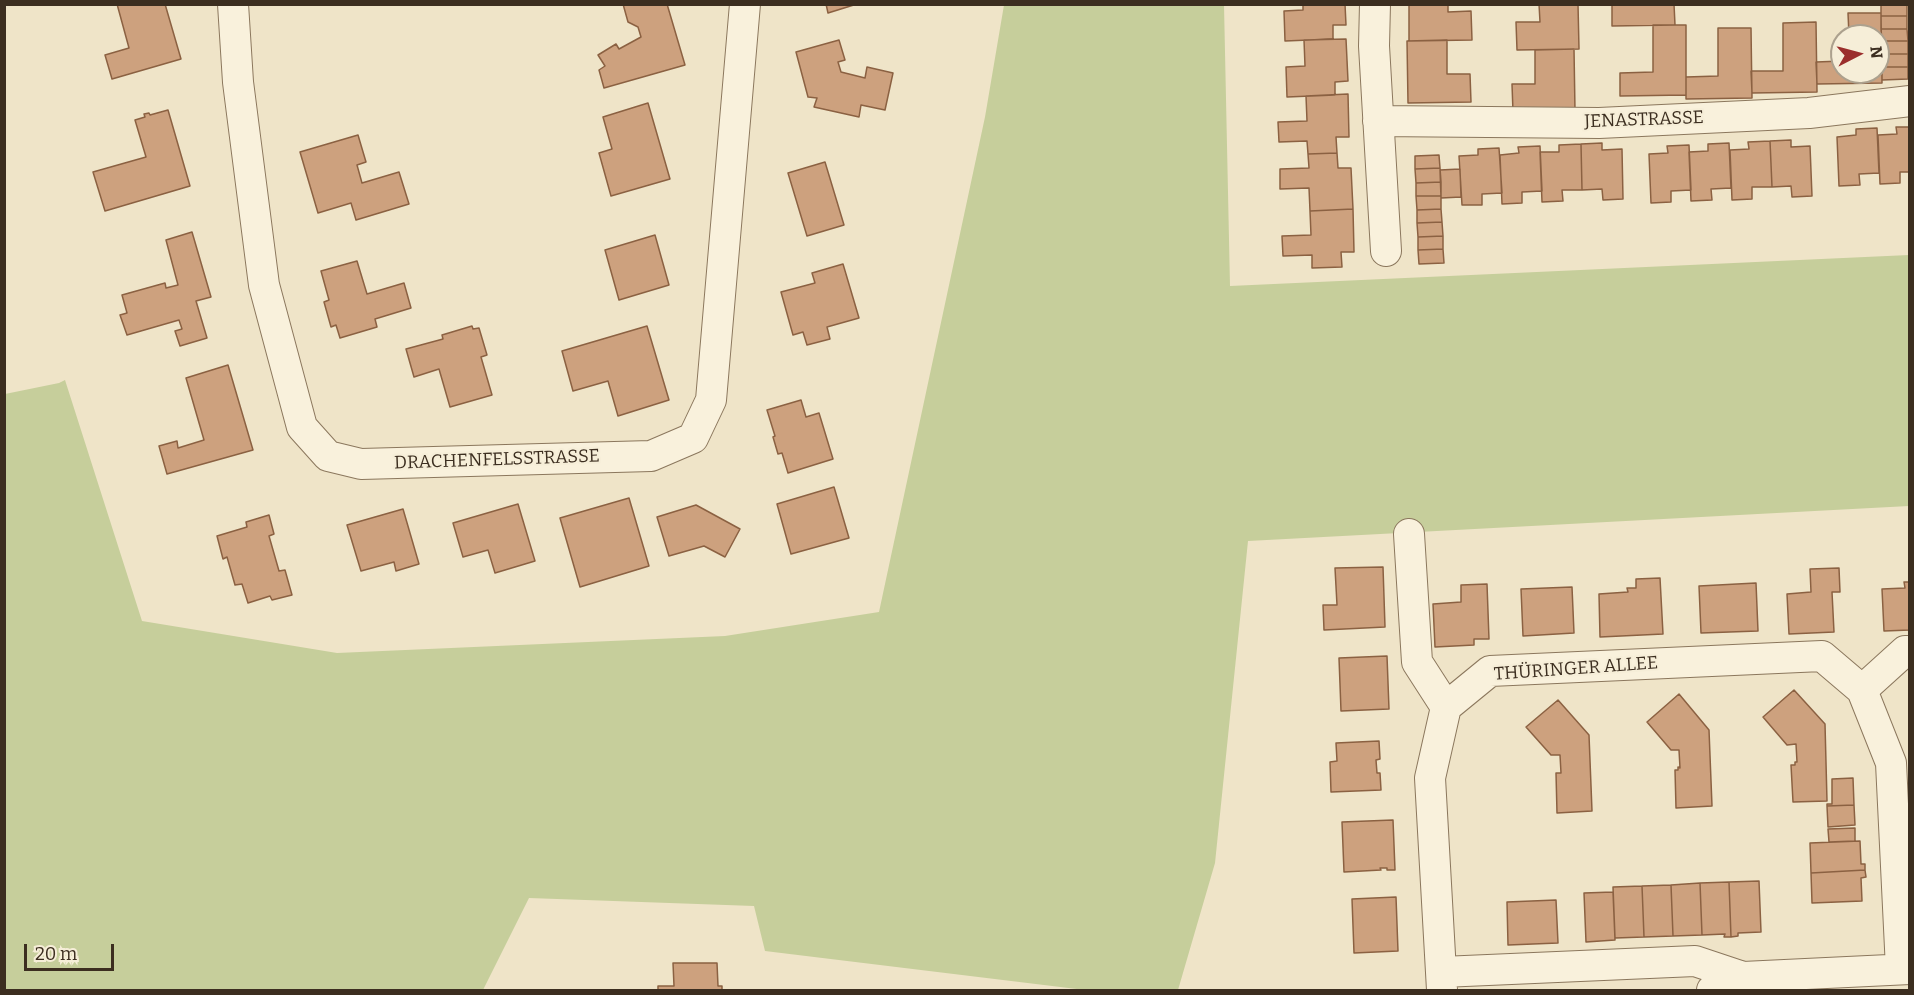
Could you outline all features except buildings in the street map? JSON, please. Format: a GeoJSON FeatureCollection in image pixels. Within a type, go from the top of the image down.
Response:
{"type":"FeatureCollection","features":[{"type":"Feature","properties":{"kind":"street","name":"DRACHENFELSSTRASSE"},"geometry":{"type":"LineString","coordinates":[[233,4],[238,82],[264,285],[302,427],[328,456],[361,464],[651,456],[693,438],[711,400],[745,4]]}},
{"type":"Feature","properties":{"kind":"street"},"geometry":{"type":"LineString","coordinates":[[1375,4],[1374,46],[1386,252]]}},
{"type":"Feature","properties":{"kind":"street","name":"JENASTRASSE"},"geometry":{"type":"LineString","coordinates":[[1378,121],[1599,123],[1809,113],[1910,101]]}},
{"type":"Feature","properties":{"kind":"street"},"geometry":{"type":"LineString","coordinates":[[1409,534],[1417,662],[1446,707]]}},
{"type":"Feature","properties":{"kind":"street"},"geometry":{"type":"LineString","coordinates":[[1862,690],[1905,651],[1910,651]]}},
{"type":"Feature","properties":{"kind":"street","name":"THÜRINGER ALLEE"},"geometry":{"type":"LineString","coordinates":[[1712,990],[1754,981],[1905,969],[1891,763],[1862,690],[1822,656],[1491,671],[1446,707],[1430,778],[1442,981],[1695,961],[1754,981]]}},
{"type":"Feature","properties":{"kind":"green space"},"geometry":{"type":"Polygon","coordinates":[[[1004,5],[1224,5],[1230,286],[1909,255],[1909,506],[1248,541],[1215,863],[1178,990],[1085,990],[765,951],[754,906],[529,898],[483,990],[5,990],[5,394],[65,380],[142,621],[337,653],[725,636],[879,612],[985,117],[1004,5]]]}}]}
